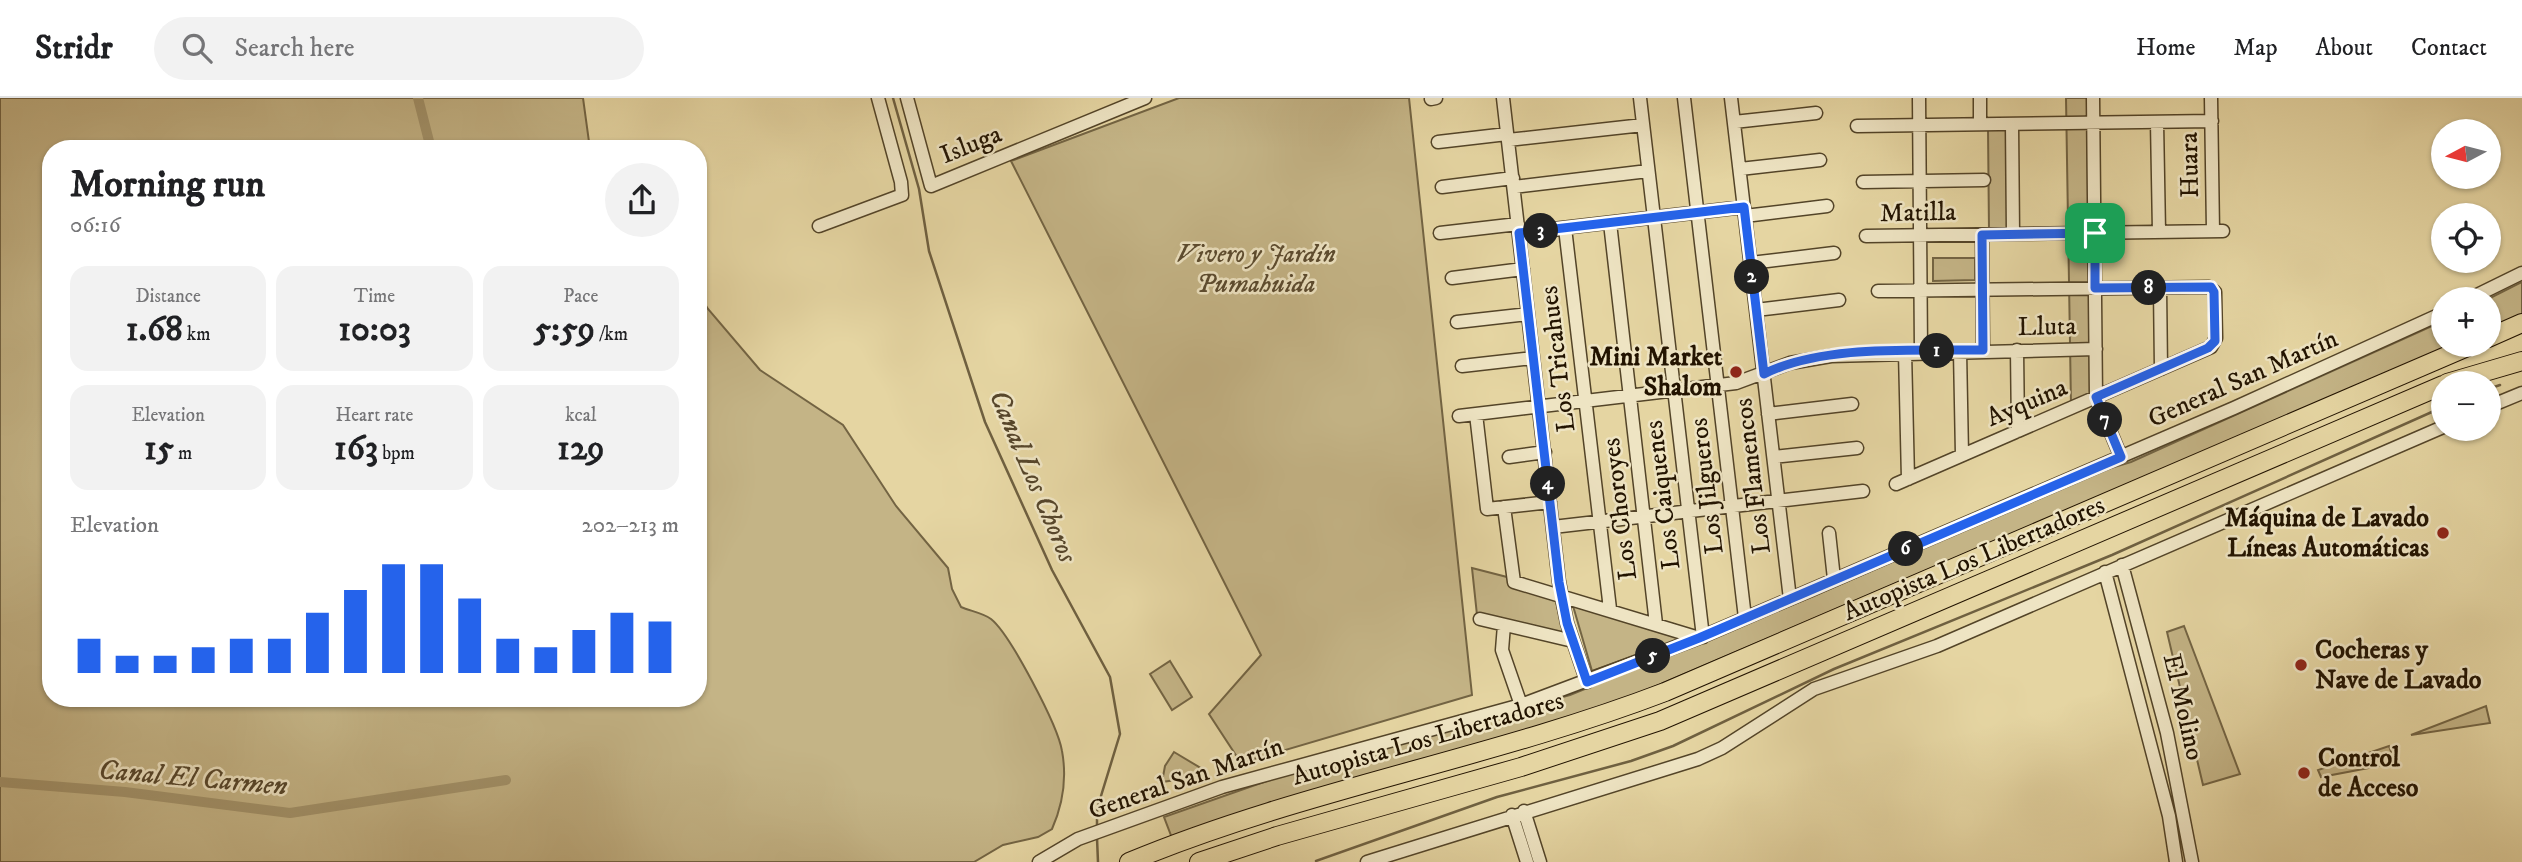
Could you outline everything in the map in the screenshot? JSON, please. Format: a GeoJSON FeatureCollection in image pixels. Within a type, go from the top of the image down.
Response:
{"type":"FeatureCollection","features":[{"type":"Feature","properties":{"kind":"highway"},"geometry":{"type":"LineString","coordinates":[[2476,371],[2522,351]]}},
{"type":"Feature","properties":{"kind":"highway","name":"Autopista Los Libertadores"},"geometry":{"type":"LineString","coordinates":[[1129,862],[1247,819],[1545,734],[1665,692],[2444,357]]}},
{"type":"Feature","properties":{"kind":"highway","name":"Autopista Los Libertadores"},"geometry":{"type":"LineString","coordinates":[[2489,371],[2522,361]]}},
{"type":"Feature","properties":{"kind":"highway","name":"Autopista Los Libertadores"},"geometry":{"type":"LineString","coordinates":[[1199,862],[1305,828],[1521,768],[1660,721],[2431,391]]}},
{"type":"Feature","properties":{"kind":"street"},"geometry":{"type":"LineString","coordinates":[[819,226],[897,198],[903,191],[878,98]]}},
{"type":"Feature","properties":{"kind":"street","name":"Isluga"},"geometry":{"type":"LineString","coordinates":[[907,98],[931,186],[1145,98]]}},
{"type":"Feature","properties":{"kind":"street"},"geometry":{"type":"LineString","coordinates":[[1503,98],[1561,594],[1587,682]]}},
{"type":"Feature","properties":{"kind":"street","name":"Los Caiquenes"},"geometry":{"type":"LineString","coordinates":[[1640,98],[1701,637]]}},
{"type":"Feature","properties":{"kind":"street","name":"Los Jilgueros"},"geometry":{"type":"LineString","coordinates":[[1684,98],[1745,618]]}},
{"type":"Feature","properties":{"kind":"street","name":"Los Flamencos"},"geometry":{"type":"LineString","coordinates":[[1731,98],[1790,599]]}},
{"type":"Feature","properties":{"kind":"street"},"geometry":{"type":"LineString","coordinates":[[1919,98],[1921,351]]}},
{"type":"Feature","properties":{"kind":"street"},"geometry":{"type":"LineString","coordinates":[[1980,98],[1980,124]]}},
{"type":"Feature","properties":{"kind":"street"},"geometry":{"type":"LineString","coordinates":[[2093,98],[2096,397],[2121,457]]}},
{"type":"Feature","properties":{"kind":"street","name":"Huara"},"geometry":{"type":"LineString","coordinates":[[2211,98],[2218,231]]}},
{"type":"Feature","properties":{"kind":"street"},"geometry":{"type":"LineString","coordinates":[[1734,122],[1816,113]]}},
{"type":"Feature","properties":{"kind":"street"},"geometry":{"type":"LineString","coordinates":[[1857,126],[2211,121]]}},
{"type":"Feature","properties":{"kind":"street"},"geometry":{"type":"LineString","coordinates":[[2157,122],[2159,232]]}},
{"type":"Feature","properties":{"kind":"street"},"geometry":{"type":"LineString","coordinates":[[2012,124],[2013,234]]}},
{"type":"Feature","properties":{"kind":"street"},"geometry":{"type":"LineString","coordinates":[[1437,142],[1643,125]]}},
{"type":"Feature","properties":{"kind":"street"},"geometry":{"type":"LineString","coordinates":[[1740,169],[1820,160]]}},
{"type":"Feature","properties":{"kind":"street"},"geometry":{"type":"LineString","coordinates":[[1442,187],[1648,172]]}},
{"type":"Feature","properties":{"kind":"street"},"geometry":{"type":"LineString","coordinates":[[1863,182],[1984,180]]}},
{"type":"Feature","properties":{"kind":"street"},"geometry":{"type":"LineString","coordinates":[[1440,233],[1565,228],[1698,213],[1827,206]]}},
{"type":"Feature","properties":{"kind":"street","name":"Los Choroyes"},"geometry":{"type":"LineString","coordinates":[[1610,223],[1656,624]]}},
{"type":"Feature","properties":{"kind":"street","name":"Los Tricahues"},"geometry":{"type":"LineString","coordinates":[[1565,228],[1610,610]]}},
{"type":"Feature","properties":{"kind":"street","name":"Matilla"},"geometry":{"type":"LineString","coordinates":[[1867,236],[2218,231]]}},
{"type":"Feature","properties":{"kind":"street"},"geometry":{"type":"LineString","coordinates":[[1982,235],[1983,350]]}},
{"type":"Feature","properties":{"kind":"street"},"geometry":{"type":"LineString","coordinates":[[1751,263],[1834,253]]}},
{"type":"Feature","properties":{"kind":"street"},"geometry":{"type":"LineString","coordinates":[[1452,278],[1523,269]]}},
{"type":"Feature","properties":{"kind":"street"},"geometry":{"type":"LineString","coordinates":[[2493,287],[2522,273]]}},
{"type":"Feature","properties":{"kind":"street"},"geometry":{"type":"LineString","coordinates":[[1878,291],[2160,288],[2161,369]]}},
{"type":"Feature","properties":{"kind":"street","name":"Ayquina"},"geometry":{"type":"LineString","coordinates":[[1905,352],[1902,482],[2214,344],[2213,288],[2160,288]]}},
{"type":"Feature","properties":{"kind":"street"},"geometry":{"type":"LineString","coordinates":[[1756,310],[1839,300]]}},
{"type":"Feature","properties":{"kind":"street"},"geometry":{"type":"LineString","coordinates":[[1457,322],[1528,314]]}},
{"type":"Feature","properties":{"kind":"street","name":"General San Martín"},"geometry":{"type":"LineString","coordinates":[[1039,862],[1078,839],[1270,773],[1521,705],[1587,682],[1701,637],[2121,457],[2431,319]]}},
{"type":"Feature","properties":{"kind":"street","name":"Lluta"},"geometry":{"type":"LineString","coordinates":[[1459,416],[1718,385],[1764,374],[1801,361],[1921,351],[2096,349]]}},
{"type":"Feature","properties":{"kind":"street"},"geometry":{"type":"LineString","coordinates":[[2017,350],[2018,431]]}},
{"type":"Feature","properties":{"kind":"street"},"geometry":{"type":"LineString","coordinates":[[1961,351],[1962,455]]}},
{"type":"Feature","properties":{"kind":"street"},"geometry":{"type":"LineString","coordinates":[[1462,366],[1533,358]]}},
{"type":"Feature","properties":{"kind":"street"},"geometry":{"type":"LineString","coordinates":[[2501,402],[2522,393]]}},
{"type":"Feature","properties":{"kind":"street"},"geometry":{"type":"LineString","coordinates":[[1768,414],[1852,404]]}},
{"type":"Feature","properties":{"kind":"street"},"geometry":{"type":"LineString","coordinates":[[1476,414],[1487,509],[1550,502]]}},
{"type":"Feature","properties":{"kind":"street"},"geometry":{"type":"LineString","coordinates":[[1367,862],[1698,759],[1722,748],[1814,689],[1937,646],[2431,432]]}},
{"type":"Feature","properties":{"kind":"street"},"geometry":{"type":"LineString","coordinates":[[1774,457],[1857,448]]}},
{"type":"Feature","properties":{"kind":"street"},"geometry":{"type":"LineString","coordinates":[[1509,457],[1545,452]]}},
{"type":"Feature","properties":{"kind":"street"},"geometry":{"type":"LineString","coordinates":[[1553,527],[1863,491]]}},
{"type":"Feature","properties":{"kind":"street"},"geometry":{"type":"LineString","coordinates":[[1504,507],[1514,582],[1701,637]]}},
{"type":"Feature","properties":{"kind":"street"},"geometry":{"type":"LineString","coordinates":[[1829,533],[1834,579]]}},
{"type":"Feature","properties":{"kind":"street","name":"El Molino"},"geometry":{"type":"LineString","coordinates":[[2122,565],[2167,733],[2192,862]]}},
{"type":"Feature","properties":{"kind":"street","name":"El Molino"},"geometry":{"type":"LineString","coordinates":[[2105,572],[2127,646],[2170,820],[2176,862]]}},
{"type":"Feature","properties":{"kind":"street"},"geometry":{"type":"LineString","coordinates":[[1480,619],[1573,641]]}},
{"type":"Feature","properties":{"kind":"street"},"geometry":{"type":"LineString","coordinates":[[1504,625],[1502,650],[1521,705]]}},
{"type":"Feature","properties":{"kind":"street"},"geometry":{"type":"LineString","coordinates":[[2127,646],[2135,643],[2146,649]]}},
{"type":"Feature","properties":{"kind":"street"},"geometry":{"type":"LineString","coordinates":[[1518,813],[1527,862]]}},
{"type":"Feature","properties":{"kind":"street"},"geometry":{"type":"LineString","coordinates":[[1518,813],[1540,862]]}},
{"type":"Feature","properties":{"kind":"green space"},"geometry":{"type":"Polygon","coordinates":[[[0,98],[583,98],[589,140],[42,140],[42,707],[707,707],[707,307],[760,370],[843,425],[896,506],[948,568],[952,589],[961,607],[991,619],[1010,642],[1052,722],[1062,751],[1064,771],[1063,791],[1052,829],[1038,837],[1003,845],[974,862],[0,862],[0,98]]]}},
{"type":"Feature","properties":{"kind":"green space","name":"Vivero y Jardín Pumahuida"},"geometry":{"type":"Polygon","coordinates":[[[1179,98],[1409,98],[1472,695],[1241,763],[1209,714],[1261,655],[1011,161],[1179,98]]]}},
{"type":"Feature","properties":{"kind":"green space"},"geometry":{"type":"Polygon","coordinates":[[[2066,98],[2087,98],[2090,396],[2071,405],[2066,98]]]}},
{"type":"Feature","properties":{"kind":"green space"},"geometry":{"type":"Polygon","coordinates":[[[1988,128],[2011,128],[2012,231],[1989,231],[1988,128]]]}},
{"type":"Feature","properties":{"kind":"green space"},"geometry":{"type":"Polygon","coordinates":[[[1933,258],[1975,258],[1975,280],[1933,281],[1933,258]]]}},
{"type":"Feature","properties":{"kind":"green space"},"geometry":{"type":"Polygon","coordinates":[[[2522,282],[2522,315],[2501,325],[2501,292],[2522,282]]]}},
{"type":"Feature","properties":{"kind":"green space"},"geometry":{"type":"Polygon","coordinates":[[[2431,326],[2431,354],[1600,710],[1172,838],[1164,817],[1301,769],[1570,695],[1814,596],[2094,473],[2131,462],[2431,326]]]}},
{"type":"Feature","properties":{"kind":"green space"},"geometry":{"type":"Polygon","coordinates":[[[1472,568],[1507,577],[1555,598],[1564,635],[1477,615],[1472,568]]]}},
{"type":"Feature","properties":{"kind":"green space"},"geometry":{"type":"Polygon","coordinates":[[[1571,599],[1684,638],[1592,671],[1571,599]]]}},
{"type":"Feature","properties":{"kind":"green space"},"geometry":{"type":"Polygon","coordinates":[[[2184,626],[2240,774],[2203,785],[2167,632],[2184,626]]]}},
{"type":"Feature","properties":{"kind":"green space"},"geometry":{"type":"Polygon","coordinates":[[[1170,661],[1192,697],[1172,710],[1150,674],[1170,661]]]}},
{"type":"Feature","properties":{"kind":"green space"},"geometry":{"type":"Polygon","coordinates":[[[2486,706],[2490,723],[2411,735],[2486,706]]]}},
{"type":"Feature","properties":{"kind":"green space"},"geometry":{"type":"Polygon","coordinates":[[[2389,746],[2395,763],[2321,777],[2318,770],[2389,746]]]}},
{"type":"Feature","properties":{"kind":"green space"},"geometry":{"type":"Polygon","coordinates":[[[1174,752],[1204,770],[1202,776],[1162,782],[1165,766],[1174,752]]]}},
{"type":"Feature","properties":{"kind":"waterway","name":"Canal El Carmen"},"geometry":{"type":"LineString","coordinates":[[418,98],[429,140]]}},
{"type":"Feature","properties":{"kind":"waterway","name":"Canal Los Choros"},"geometry":{"type":"LineString","coordinates":[[893,98],[919,189],[929,251],[985,422],[1052,570],[1110,677],[1120,734],[1097,809],[1097,828]]}},
{"type":"Feature","properties":{"kind":"waterway"},"geometry":{"type":"LineString","coordinates":[[1316,861],[1497,797],[1631,761],[1673,746],[1834,669],[2112,555],[2431,412]]}},
{"type":"Feature","properties":{"kind":"waterway","name":"Canal El Carmen"},"geometry":{"type":"LineString","coordinates":[[0,782],[125,792],[290,813],[506,780]]}},
{"type":"Feature","properties":{"kind":"waterway","name":"Canal Los Choros"},"geometry":{"type":"LineString","coordinates":[[1097,838],[1098,862]]}},
{"type":"Feature","properties":{"kind":"place","name":"Mini Market Shalom"},"geometry":{"type":"Point","coordinates":[1736,372]}},
{"type":"Feature","properties":{"kind":"place","name":"Máquina de Lavado Líneas Automáticas"},"geometry":{"type":"Point","coordinates":[2443,533]}},
{"type":"Feature","properties":{"kind":"place","name":"Cocheras y Nave de Lavado"},"geometry":{"type":"Point","coordinates":[2301,665]}},
{"type":"Feature","properties":{"kind":"place","name":"Control de Acceso"},"geometry":{"type":"Point","coordinates":[2304,773]}},
{"type":"Feature","properties":{"kind":"route"},"geometry":{"type":"LineString","coordinates":[[1744,207],[1764,374],[1790,363],[1831,356],[1983,350],[1982,235],[2095,233],[2095,288],[2211,287],[2214,292],[2216,338],[2211,347],[2096,397],[2121,457],[1699,638],[1587,682],[1567,623],[1559,582],[1519,233],[1744,207]]}}]}
